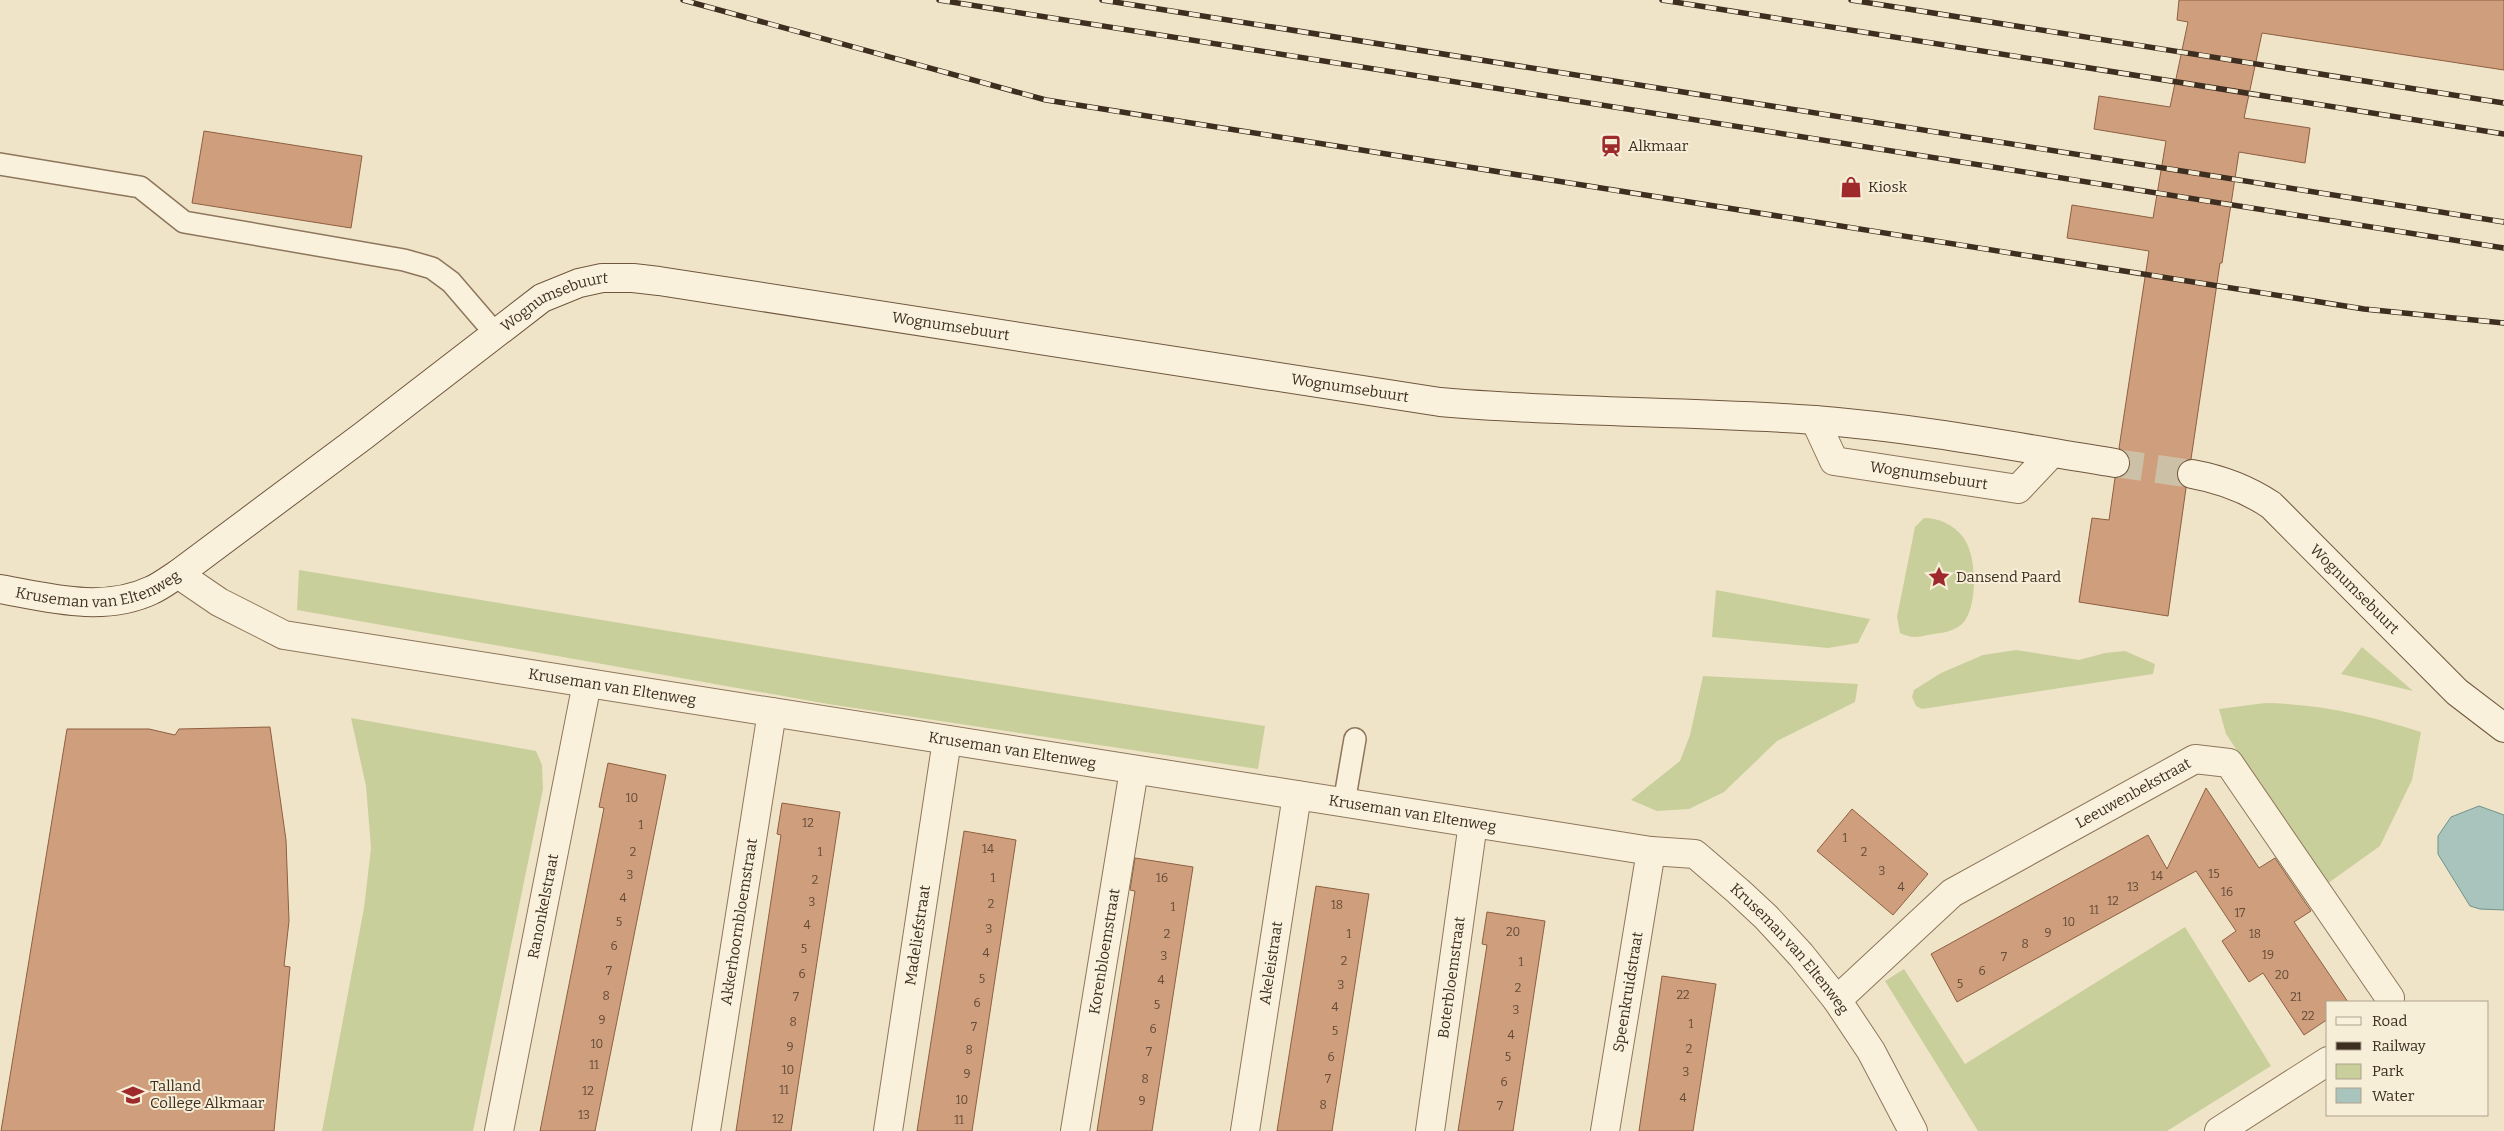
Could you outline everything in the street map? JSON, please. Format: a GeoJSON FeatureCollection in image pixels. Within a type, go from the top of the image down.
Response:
{"type":"FeatureCollection","features":[{"type":"Feature","properties":{"kind":"street","name":"Wognumsebuurt"},"geometry":{"type":"LineString","coordinates":[[178,574],[363,436],[494,332],[542,298],[558,290],[602,278],[633,278],[1440,402],[1510,408],[1815,420],[1969,440],[2115,463]]}},
{"type":"Feature","properties":{"kind":"street","name":"Wognumsebuurt"},"geometry":{"type":"LineString","coordinates":[[1815,420],[1834,461],[2018,489],[2052,453]]}},
{"type":"Feature","properties":{"kind":"street","name":"Wognumsebuurt"},"geometry":{"type":"LineString","coordinates":[[2192,474],[2206,476],[2240,488],[2271,505],[2457,692],[2504,728]]}},
{"type":"Feature","properties":{"kind":"street","name":"Kruseman van Eltenweg"},"geometry":{"type":"LineString","coordinates":[[0,590],[76,602],[126,600],[153,590],[178,574],[219,602],[284,635],[1651,851],[1695,854],[1766,917],[1801,955],[1837,1000],[1871,1051],[1905,1128]]}},
{"type":"Feature","properties":{"kind":"street","name":"Ranonkelstraat"},"geometry":{"type":"LineString","coordinates":[[499,1131],[587,683]]}},
{"type":"Feature","properties":{"kind":"street","name":"Akkerhoornbloemstraat"},"geometry":{"type":"LineString","coordinates":[[706,1131],[772,712]]}},
{"type":"Feature","properties":{"kind":"street","name":"Madeliefstraat"},"geometry":{"type":"LineString","coordinates":[[888,1131],[947,740]]}},
{"type":"Feature","properties":{"kind":"street","name":"Leeuwenbekstraat"},"geometry":{"type":"LineString","coordinates":[[1837,1000],[1952,894],[2195,759],[2229,762],[2390,998],[2388,1001]]}},
{"type":"Feature","properties":{"kind":"street","name":"Korenbloemstraat"},"geometry":{"type":"LineString","coordinates":[[1075,1131],[1134,770]]}},
{"type":"Feature","properties":{"kind":"street","name":"Akeleistraat"},"geometry":{"type":"LineString","coordinates":[[1245,1131],[1297,796]]}},
{"type":"Feature","properties":{"kind":"street","name":"Boterbloemstraat"},"geometry":{"type":"LineString","coordinates":[[1430,1131],[1473,823]]}},
{"type":"Feature","properties":{"kind":"street","name":"Speenkruidstraat"},"geometry":{"type":"LineString","coordinates":[[1605,1131],[1651,851]]}},
{"type":"Feature","properties":{"kind":"street"},"geometry":{"type":"LineString","coordinates":[[2218,1131],[2326,1062]]}},
{"type":"Feature","properties":{"kind":"lane"},"geometry":{"type":"LineString","coordinates":[[0,164],[140,188],[184,222],[404,260],[432,268],[451,282],[494,332]]}},
{"type":"Feature","properties":{"kind":"lane"},"geometry":{"type":"LineString","coordinates":[[1344,803],[1355,739]]}},
{"type":"Feature","properties":{"kind":"green space"},"geometry":{"type":"Polygon","coordinates":[[[1924,518],[1946,523],[1963,537],[1971,555],[1974,592],[1969,614],[1961,625],[1945,632],[1912,637],[1900,633],[1897,617],[1915,527],[1924,518]]]}},
{"type":"Feature","properties":{"kind":"green space"},"geometry":{"type":"Polygon","coordinates":[[[299,570],[838,659],[1265,726],[1258,769],[828,704],[297,610],[299,570]]]}},
{"type":"Feature","properties":{"kind":"green space"},"geometry":{"type":"Polygon","coordinates":[[[1716,590],[1870,619],[1858,643],[1828,648],[1712,637],[1716,590]]]}},
{"type":"Feature","properties":{"kind":"green space"},"geometry":{"type":"Polygon","coordinates":[[[2362,647],[2413,691],[2341,674],[2362,647]]]}},
{"type":"Feature","properties":{"kind":"green space"},"geometry":{"type":"Polygon","coordinates":[[[2016,650],[2079,660],[2105,653],[2125,651],[2155,664],[2153,674],[1922,709],[1916,706],[1912,697],[1914,690],[1941,673],[1983,655],[2016,650]]]}},
{"type":"Feature","properties":{"kind":"green space"},"geometry":{"type":"Polygon","coordinates":[[[1703,676],[1858,684],[1855,702],[1777,741],[1724,792],[1689,809],[1657,811],[1631,800],[1680,761],[1690,735],[1703,676]]]}},
{"type":"Feature","properties":{"kind":"green space"},"geometry":{"type":"Polygon","coordinates":[[[2265,703],[2324,708],[2382,720],[2421,732],[2412,780],[2380,846],[2327,884],[2226,734],[2219,709],[2265,703]]]}},
{"type":"Feature","properties":{"kind":"green space"},"geometry":{"type":"Polygon","coordinates":[[[351,718],[536,751],[542,765],[543,789],[473,1131],[322,1131],[364,908],[371,848],[366,786],[351,718]]]}},
{"type":"Feature","properties":{"kind":"green space"},"geometry":{"type":"Polygon","coordinates":[[[2185,927],[2271,1066],[2167,1131],[1978,1131],[1885,981],[1904,969],[1965,1064],[2185,927]]]}},
{"type":"Feature","properties":{"kind":"water"},"geometry":{"type":"Polygon","coordinates":[[[2479,806],[2504,815],[2504,910],[2480,909],[2470,906],[2438,854],[2438,836],[2451,817],[2479,806]]]}},
{"type":"Feature","properties":{"kind":"building"},"geometry":{"type":"Polygon","coordinates":[[[2179,0],[2504,0],[2504,70],[2262,33],[2244,118],[2310,128],[2305,163],[2239,152],[2222,263],[2220,263],[2191,459],[2181,463],[2177,471],[2177,479],[2186,488],[2168,616],[2079,602],[2092,518],[2109,520],[2115,478],[2127,473],[2130,466],[2129,457],[2119,448],[2149,251],[2067,238],[2072,205],[2153,218],[2166,141],[2094,129],[2099,96],[2170,107],[2188,22],[2177,20],[2179,0]]]}},
{"type":"Feature","properties":{"kind":"building"},"geometry":{"type":"Polygon","coordinates":[[[204,131],[362,156],[351,228],[192,203],[204,131]]]}},
{"type":"Feature","properties":{"kind":"building"},"geometry":{"type":"Polygon","coordinates":[[[270,727],[286,840],[289,921],[284,966],[290,967],[274,1131],[1,1131],[67,729],[149,729],[175,735],[179,729],[270,727]]]}},
{"type":"Feature","properties":{"kind":"building"},"geometry":{"type":"Polygon","coordinates":[[[608,763],[666,775],[595,1131],[540,1131],[604,808],[599,807],[608,763]]]}},
{"type":"Feature","properties":{"kind":"building"},"geometry":{"type":"Polygon","coordinates":[[[2206,788],[2259,868],[2275,858],[2311,911],[2294,922],[2347,1001],[2326,1001],[2326,1020],[2304,1035],[2263,973],[2249,982],[2222,941],[2236,931],[2196,871],[1957,1002],[1931,954],[2148,835],[2167,869],[2206,788]]]}},
{"type":"Feature","properties":{"kind":"building"},"geometry":{"type":"Polygon","coordinates":[[[782,803],[840,812],[791,1131],[736,1131],[781,835],[777,834],[782,803]]]}},
{"type":"Feature","properties":{"kind":"building"},"geometry":{"type":"Polygon","coordinates":[[[1852,809],[1928,874],[1893,915],[1817,851],[1852,809]]]}},
{"type":"Feature","properties":{"kind":"building"},"geometry":{"type":"Polygon","coordinates":[[[964,831],[1016,840],[972,1131],[917,1131],[964,831]]]}},
{"type":"Feature","properties":{"kind":"building"},"geometry":{"type":"Polygon","coordinates":[[[1135,858],[1193,867],[1152,1131],[1097,1131],[1135,891],[1130,890],[1135,858]]]}},
{"type":"Feature","properties":{"kind":"building"},"geometry":{"type":"Polygon","coordinates":[[[1316,886],[1369,894],[1332,1131],[1277,1131],[1316,886]]]}},
{"type":"Feature","properties":{"kind":"building"},"geometry":{"type":"Polygon","coordinates":[[[1487,912],[1545,921],[1513,1131],[1458,1131],[1487,945],[1482,944],[1487,912]]]}},
{"type":"Feature","properties":{"kind":"building"},"geometry":{"type":"Polygon","coordinates":[[[1662,976],[1716,984],[1693,1131],[1639,1131],[1662,976]]]}},
{"type":"Feature","properties":{"kind":"tunnel"},"geometry":{"type":"LineString","coordinates":[[2115,463],[2192,474]]}},
{"type":"Feature","properties":{"kind":"railway"},"geometry":{"type":"LineString","coordinates":[[683,0],[1046,100],[2364,309],[2504,323]]}},
{"type":"Feature","properties":{"kind":"railway"},"geometry":{"type":"LineString","coordinates":[[939,0],[2504,248]]}},
{"type":"Feature","properties":{"kind":"railway"},"geometry":{"type":"LineString","coordinates":[[1102,0],[2504,222]]}},
{"type":"Feature","properties":{"kind":"railway"},"geometry":{"type":"LineString","coordinates":[[1662,0],[2504,134]]}},
{"type":"Feature","properties":{"kind":"railway"},"geometry":{"type":"LineString","coordinates":[[1851,0],[2504,103]]}},
{"type":"Feature","properties":{"kind":"place","name":"Alkmaar"},"geometry":{"type":"Point","coordinates":[1611,146]}},
{"type":"Feature","properties":{"kind":"place","name":"Kiosk"},"geometry":{"type":"Point","coordinates":[1851,187]}},
{"type":"Feature","properties":{"kind":"place","name":"Dansend Paard"},"geometry":{"type":"Point","coordinates":[1939,577]}},
{"type":"Feature","properties":{"kind":"place","name":"Talland College Alkmaar"},"geometry":{"type":"Point","coordinates":[133,1095]}}]}
